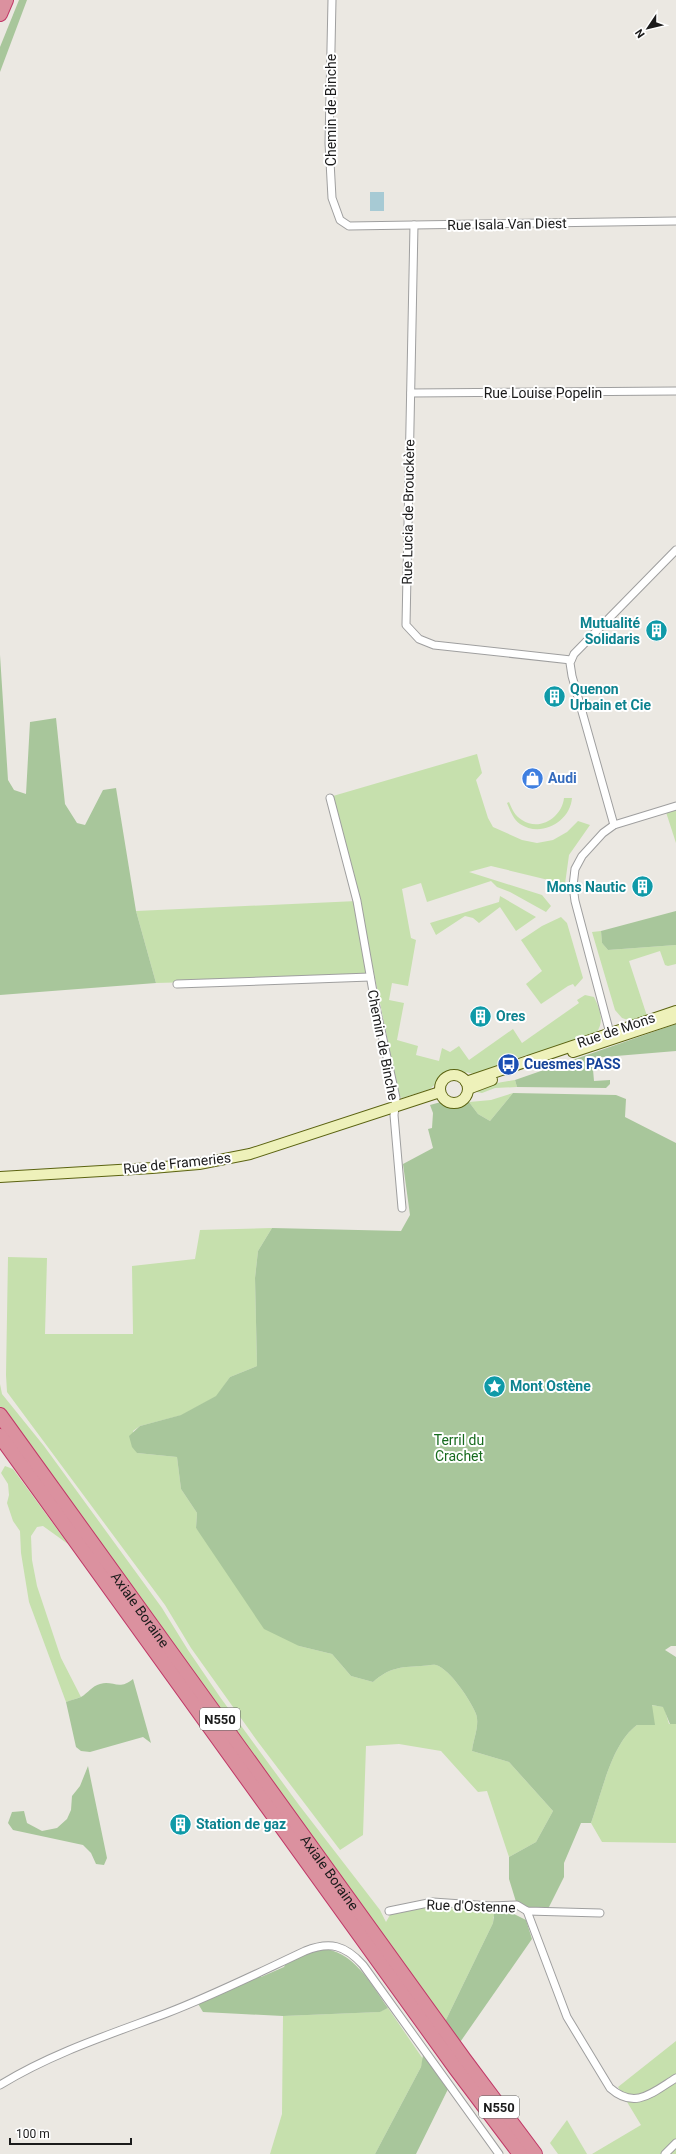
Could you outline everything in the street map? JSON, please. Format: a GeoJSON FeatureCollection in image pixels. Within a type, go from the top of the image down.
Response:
{"type":"FeatureCollection","features":[{"type":"Feature","properties":{"kind":"highway"},"geometry":{"type":"LineString","coordinates":[[0,14],[6,0]]}},
{"type":"Feature","properties":{"kind":"highway","name":"Axiale Boraine"},"geometry":{"type":"LineString","coordinates":[[0,1415],[436,2029],[520,2154]]}},
{"type":"Feature","properties":{"kind":"highway","name":"Axiale Boraine"},"geometry":{"type":"LineString","coordinates":[[0,1436],[436,2029]]}},
{"type":"Feature","properties":{"kind":"highway","name":"Axiale Boraine"},"geometry":{"type":"LineString","coordinates":[[460,2064],[535,2154]]}},
{"type":"Feature","properties":{"kind":"main road","name":"Rue de Mons"},"geometry":{"type":"LineString","coordinates":[[467,1085],[665,1018],[676,1011]]}},
{"type":"Feature","properties":{"kind":"main road"},"geometry":{"type":"LineString","coordinates":[[665,1018],[676,1018]]}},
{"type":"Feature","properties":{"kind":"main road"},"geometry":{"type":"LineString","coordinates":[[455,1075],[467,1085],[464,1099],[454,1102],[445,1099],[440,1092],[440,1085],[447,1076],[455,1075]]}},
{"type":"Feature","properties":{"kind":"main road"},"geometry":{"type":"LineString","coordinates":[[394,1107],[440,1092]]}},
{"type":"Feature","properties":{"kind":"main road","name":"Rue de Frameries"},"geometry":{"type":"LineString","coordinates":[[0,1176],[152,1168],[224,1160],[250,1154],[394,1107]]}},
{"type":"Feature","properties":{"kind":"street","name":"Chemin de Binche"},"geometry":{"type":"LineString","coordinates":[[332,0],[330,155],[332,198],[340,220]]}},
{"type":"Feature","properties":{"kind":"street","name":"Rue Isala Van Diest"},"geometry":{"type":"LineString","coordinates":[[340,220],[349,226],[676,222]]}},
{"type":"Feature","properties":{"kind":"street","name":"Rue Lucia de Brouckère"},"geometry":{"type":"LineString","coordinates":[[414,225],[406,625],[419,639],[434,646],[571,660]]}},
{"type":"Feature","properties":{"kind":"street","name":"Rue Louise Popelin"},"geometry":{"type":"LineString","coordinates":[[411,393],[676,391]]}},
{"type":"Feature","properties":{"kind":"street"},"geometry":{"type":"LineString","coordinates":[[614,826],[572,676],[571,660],[676,550]]}},
{"type":"Feature","properties":{"kind":"street","name":"Chemin de Binche"},"geometry":{"type":"LineString","coordinates":[[330,798],[357,901],[370,977],[396,1098],[394,1107],[402,1208]]}},
{"type":"Feature","properties":{"kind":"street"},"geometry":{"type":"LineString","coordinates":[[611,1036],[575,902],[573,886],[575,869],[582,856],[603,833],[614,826],[676,806]]}},
{"type":"Feature","properties":{"kind":"street","name":"Chemin de Binche"},"geometry":{"type":"LineString","coordinates":[[177,984],[370,977]]}},
{"type":"Feature","properties":{"kind":"street","name":"Rue d'Ostenne"},"geometry":{"type":"LineString","coordinates":[[389,1911],[434,1902],[491,1906],[516,1905],[527,1910],[600,1913]]}},
{"type":"Feature","properties":{"kind":"street"},"geometry":{"type":"LineString","coordinates":[[527,1910],[566,2017],[610,2088],[618,2095],[637,2099],[645,2097],[676,2078]]}},
{"type":"Feature","properties":{"kind":"street"},"geometry":{"type":"LineString","coordinates":[[0,2085],[28,2070],[93,2040],[169,2012],[305,1951],[327,1945],[348,1950],[357,1958],[499,2154]]}},
{"type":"Feature","properties":{"kind":"street"},"geometry":{"type":"LineString","coordinates":[[665,2154],[676,2143]]}},
{"type":"Feature","properties":{"kind":"green space"},"geometry":{"type":"Polygon","coordinates":[[[19,0],[27,0],[0,72],[0,47],[19,0]]]}},
{"type":"Feature","properties":{"kind":"green space"},"geometry":{"type":"Polygon","coordinates":[[[0,655],[8,780],[14,790],[26,794],[30,722],[56,718],[65,804],[77,823],[85,825],[103,790],[116,788],[136,911],[156,983],[0,995],[0,655]]]}},
{"type":"Feature","properties":{"kind":"green space"},"geometry":{"type":"Polygon","coordinates":[[[477,754],[482,773],[476,780],[488,818],[493,827],[522,840],[537,843],[553,840],[567,832],[578,821],[590,825],[569,855],[565,884],[491,866],[469,872],[542,895],[551,906],[546,912],[510,892],[497,887],[491,881],[427,902],[421,883],[402,889],[411,938],[416,940],[408,986],[392,983],[389,1000],[404,1003],[397,1040],[418,1046],[416,1055],[439,1061],[442,1048],[450,1052],[459,1046],[469,1060],[513,1029],[522,1043],[579,1003],[577,1000],[585,995],[594,997],[600,1011],[601,1020],[599,1029],[596,1033],[532,1055],[526,1055],[474,1074],[456,1070],[449,1071],[430,1089],[402,1098],[399,1096],[359,900],[333,796],[477,754]]]}},
{"type":"Feature","properties":{"kind":"green space"},"geometry":{"type":"Polygon","coordinates":[[[564,798],[572,798],[570,807],[566,814],[553,825],[537,829],[528,828],[515,820],[507,803],[509,802],[514,812],[522,820],[536,824],[549,821],[555,816],[562,805],[564,798]]]}},
{"type":"Feature","properties":{"kind":"green space"},"geometry":{"type":"Polygon","coordinates":[[[676,806],[676,843],[665,809],[676,806]]]}},
{"type":"Feature","properties":{"kind":"green space"},"geometry":{"type":"Polygon","coordinates":[[[500,896],[536,917],[516,931],[500,907],[479,923],[473,918],[465,916],[436,935],[430,923],[499,902],[500,896]]]}},
{"type":"Feature","properties":{"kind":"green space"},"geometry":{"type":"Polygon","coordinates":[[[357,901],[370,977],[156,983],[136,911],[357,901]]]}},
{"type":"Feature","properties":{"kind":"green space"},"geometry":{"type":"Polygon","coordinates":[[[676,911],[676,945],[608,950],[602,943],[601,931],[676,911]]]}},
{"type":"Feature","properties":{"kind":"green space"},"geometry":{"type":"Polygon","coordinates":[[[561,917],[567,923],[583,978],[575,987],[573,984],[568,986],[541,1004],[526,984],[542,971],[521,940],[542,926],[561,917]]]}},
{"type":"Feature","properties":{"kind":"green space"},"geometry":{"type":"Polygon","coordinates":[[[601,931],[602,943],[608,950],[676,945],[676,964],[668,966],[665,965],[660,951],[629,961],[647,1016],[631,1021],[622,1018],[615,1010],[592,932],[601,931]]]}},
{"type":"Feature","properties":{"kind":"green space"},"geometry":{"type":"Polygon","coordinates":[[[676,1024],[676,1051],[592,1058],[594,1081],[610,1080],[610,1084],[606,1088],[517,1087],[515,1080],[676,1024]]]}},
{"type":"Feature","properties":{"kind":"green space"},"geometry":{"type":"Polygon","coordinates":[[[515,1080],[517,1087],[495,1088],[482,1093],[477,1092],[490,1085],[515,1080]]]}},
{"type":"Feature","properties":{"kind":"green space"},"geometry":{"type":"Polygon","coordinates":[[[513,1093],[490,1121],[478,1114],[469,1102],[491,1100],[513,1093]]]}},
{"type":"Feature","properties":{"kind":"green space","name":"Terril du Crachet"},"geometry":{"type":"Polygon","coordinates":[[[513,1093],[616,1095],[626,1099],[625,1117],[676,1143],[676,1646],[671,1646],[665,1650],[676,1657],[676,1724],[670,1724],[663,1707],[652,1705],[655,1725],[637,1725],[628,1733],[620,1744],[608,1770],[591,1823],[581,1823],[564,1863],[564,1877],[547,1911],[527,1911],[517,1905],[509,1879],[509,1857],[536,1842],[553,1811],[509,1762],[472,1751],[477,1728],[476,1714],[470,1701],[453,1679],[442,1668],[433,1665],[395,1669],[389,1671],[373,1682],[351,1676],[332,1654],[299,1646],[264,1629],[196,1528],[197,1513],[181,1489],[177,1457],[137,1453],[132,1447],[129,1436],[140,1426],[181,1415],[216,1396],[230,1377],[257,1366],[255,1278],[258,1251],[272,1228],[401,1231],[410,1215],[403,1164],[433,1148],[428,1129],[432,1128],[433,1113],[430,1105],[441,1102],[455,1107],[469,1102],[478,1114],[490,1121],[513,1093]]]}},
{"type":"Feature","properties":{"kind":"green space"},"geometry":{"type":"Polygon","coordinates":[[[272,1228],[258,1251],[255,1278],[257,1366],[230,1377],[217,1396],[182,1415],[140,1426],[133,1431],[137,1453],[177,1457],[181,1489],[197,1513],[196,1528],[299,1646],[332,1654],[351,1676],[373,1682],[389,1671],[395,1669],[433,1665],[442,1668],[453,1679],[470,1701],[476,1714],[477,1728],[472,1751],[509,1762],[553,1811],[536,1842],[509,1857],[487,1791],[478,1792],[441,1751],[399,1744],[366,1746],[363,1835],[340,1850],[258,1742],[191,1648],[165,1605],[7,1392],[8,1257],[47,1258],[45,1334],[133,1334],[132,1266],[195,1259],[200,1230],[272,1228]]]}},
{"type":"Feature","properties":{"kind":"green space"},"geometry":{"type":"Polygon","coordinates":[[[0,1384],[2,1394],[44,1446],[162,1608],[220,1697],[299,1805],[380,1910],[386,1922],[390,1915],[421,1904],[504,1909],[493,1917],[493,1923],[442,2028],[0,1415],[0,1384]]]}},
{"type":"Feature","properties":{"kind":"green space"},"geometry":{"type":"Polygon","coordinates":[[[5,1466],[13,1469],[68,1544],[43,1526],[37,1527],[31,1536],[32,1560],[37,1586],[61,1658],[81,1697],[66,1702],[29,1602],[21,1553],[20,1531],[13,1521],[7,1503],[9,1495],[8,1484],[1,1473],[5,1466]]]}},
{"type":"Feature","properties":{"kind":"green space"},"geometry":{"type":"Polygon","coordinates":[[[133,1679],[151,1743],[143,1737],[90,1752],[81,1751],[76,1747],[66,1702],[81,1697],[97,1685],[109,1683],[120,1685],[133,1679]]]}},
{"type":"Feature","properties":{"kind":"green space"},"geometry":{"type":"Polygon","coordinates":[[[651,1705],[664,1707],[669,1724],[676,1724],[676,1843],[602,1842],[591,1823],[608,1770],[620,1744],[628,1733],[637,1725],[646,1725],[651,1705]]]}},
{"type":"Feature","properties":{"kind":"green space"},"geometry":{"type":"Polygon","coordinates":[[[88,1766],[107,1858],[104,1865],[96,1864],[91,1853],[83,1845],[13,1830],[8,1823],[12,1812],[24,1811],[27,1823],[42,1831],[57,1828],[67,1819],[71,1810],[72,1796],[80,1786],[88,1766]]]}},
{"type":"Feature","properties":{"kind":"green space"},"geometry":{"type":"Polygon","coordinates":[[[504,1909],[526,1920],[532,1939],[456,2048],[442,2028],[493,1923],[494,1914],[504,1909]]]}},
{"type":"Feature","properties":{"kind":"green space"},"geometry":{"type":"Polygon","coordinates":[[[319,1948],[331,1950],[351,1961],[360,1969],[388,2008],[380,2012],[283,2016],[203,2012],[197,2002],[257,1976],[261,1977],[284,1967],[287,1961],[319,1948]]]}},
{"type":"Feature","properties":{"kind":"green space"},"geometry":{"type":"Polygon","coordinates":[[[388,2008],[423,2059],[421,2067],[375,2154],[270,2154],[282,2114],[283,2016],[379,2012],[388,2008]]]}},
{"type":"Feature","properties":{"kind":"green space"},"geometry":{"type":"Polygon","coordinates":[[[676,2041],[676,2154],[592,2154],[641,2125],[618,2087],[676,2041]]]}},
{"type":"Feature","properties":{"kind":"green space"},"geometry":{"type":"Polygon","coordinates":[[[424,2049],[450,2085],[416,2154],[375,2154],[421,2067],[424,2049]]]}},
{"type":"Feature","properties":{"kind":"green space"},"geometry":{"type":"Polygon","coordinates":[[[567,2120],[587,2154],[558,2154],[550,2143],[567,2120]]]}},
{"type":"Feature","properties":{"kind":"water"},"geometry":{"type":"Polygon","coordinates":[[[370,192],[384,192],[384,211],[370,211],[370,192]]]}},
{"type":"Feature","properties":{"kind":"place","name":"Mutualité Solidaris"},"geometry":{"type":"Point","coordinates":[656,631]}},
{"type":"Feature","properties":{"kind":"place","name":"Quenon Urbain et Cie"},"geometry":{"type":"Point","coordinates":[554,697]}},
{"type":"Feature","properties":{"kind":"place","name":"Audi"},"geometry":{"type":"Point","coordinates":[532,778]}},
{"type":"Feature","properties":{"kind":"place","name":"Mons Nautic"},"geometry":{"type":"Point","coordinates":[642,887]}},
{"type":"Feature","properties":{"kind":"place","name":"Ores"},"geometry":{"type":"Point","coordinates":[481,1016]}},
{"type":"Feature","properties":{"kind":"place","name":"Cuesmes PASS"},"geometry":{"type":"Point","coordinates":[508,1064]}},
{"type":"Feature","properties":{"kind":"place","name":"Mont Ostène"},"geometry":{"type":"Point","coordinates":[495,1386]}},
{"type":"Feature","properties":{"kind":"place","name":"Station de gaz"},"geometry":{"type":"Point","coordinates":[181,1824]}}]}
